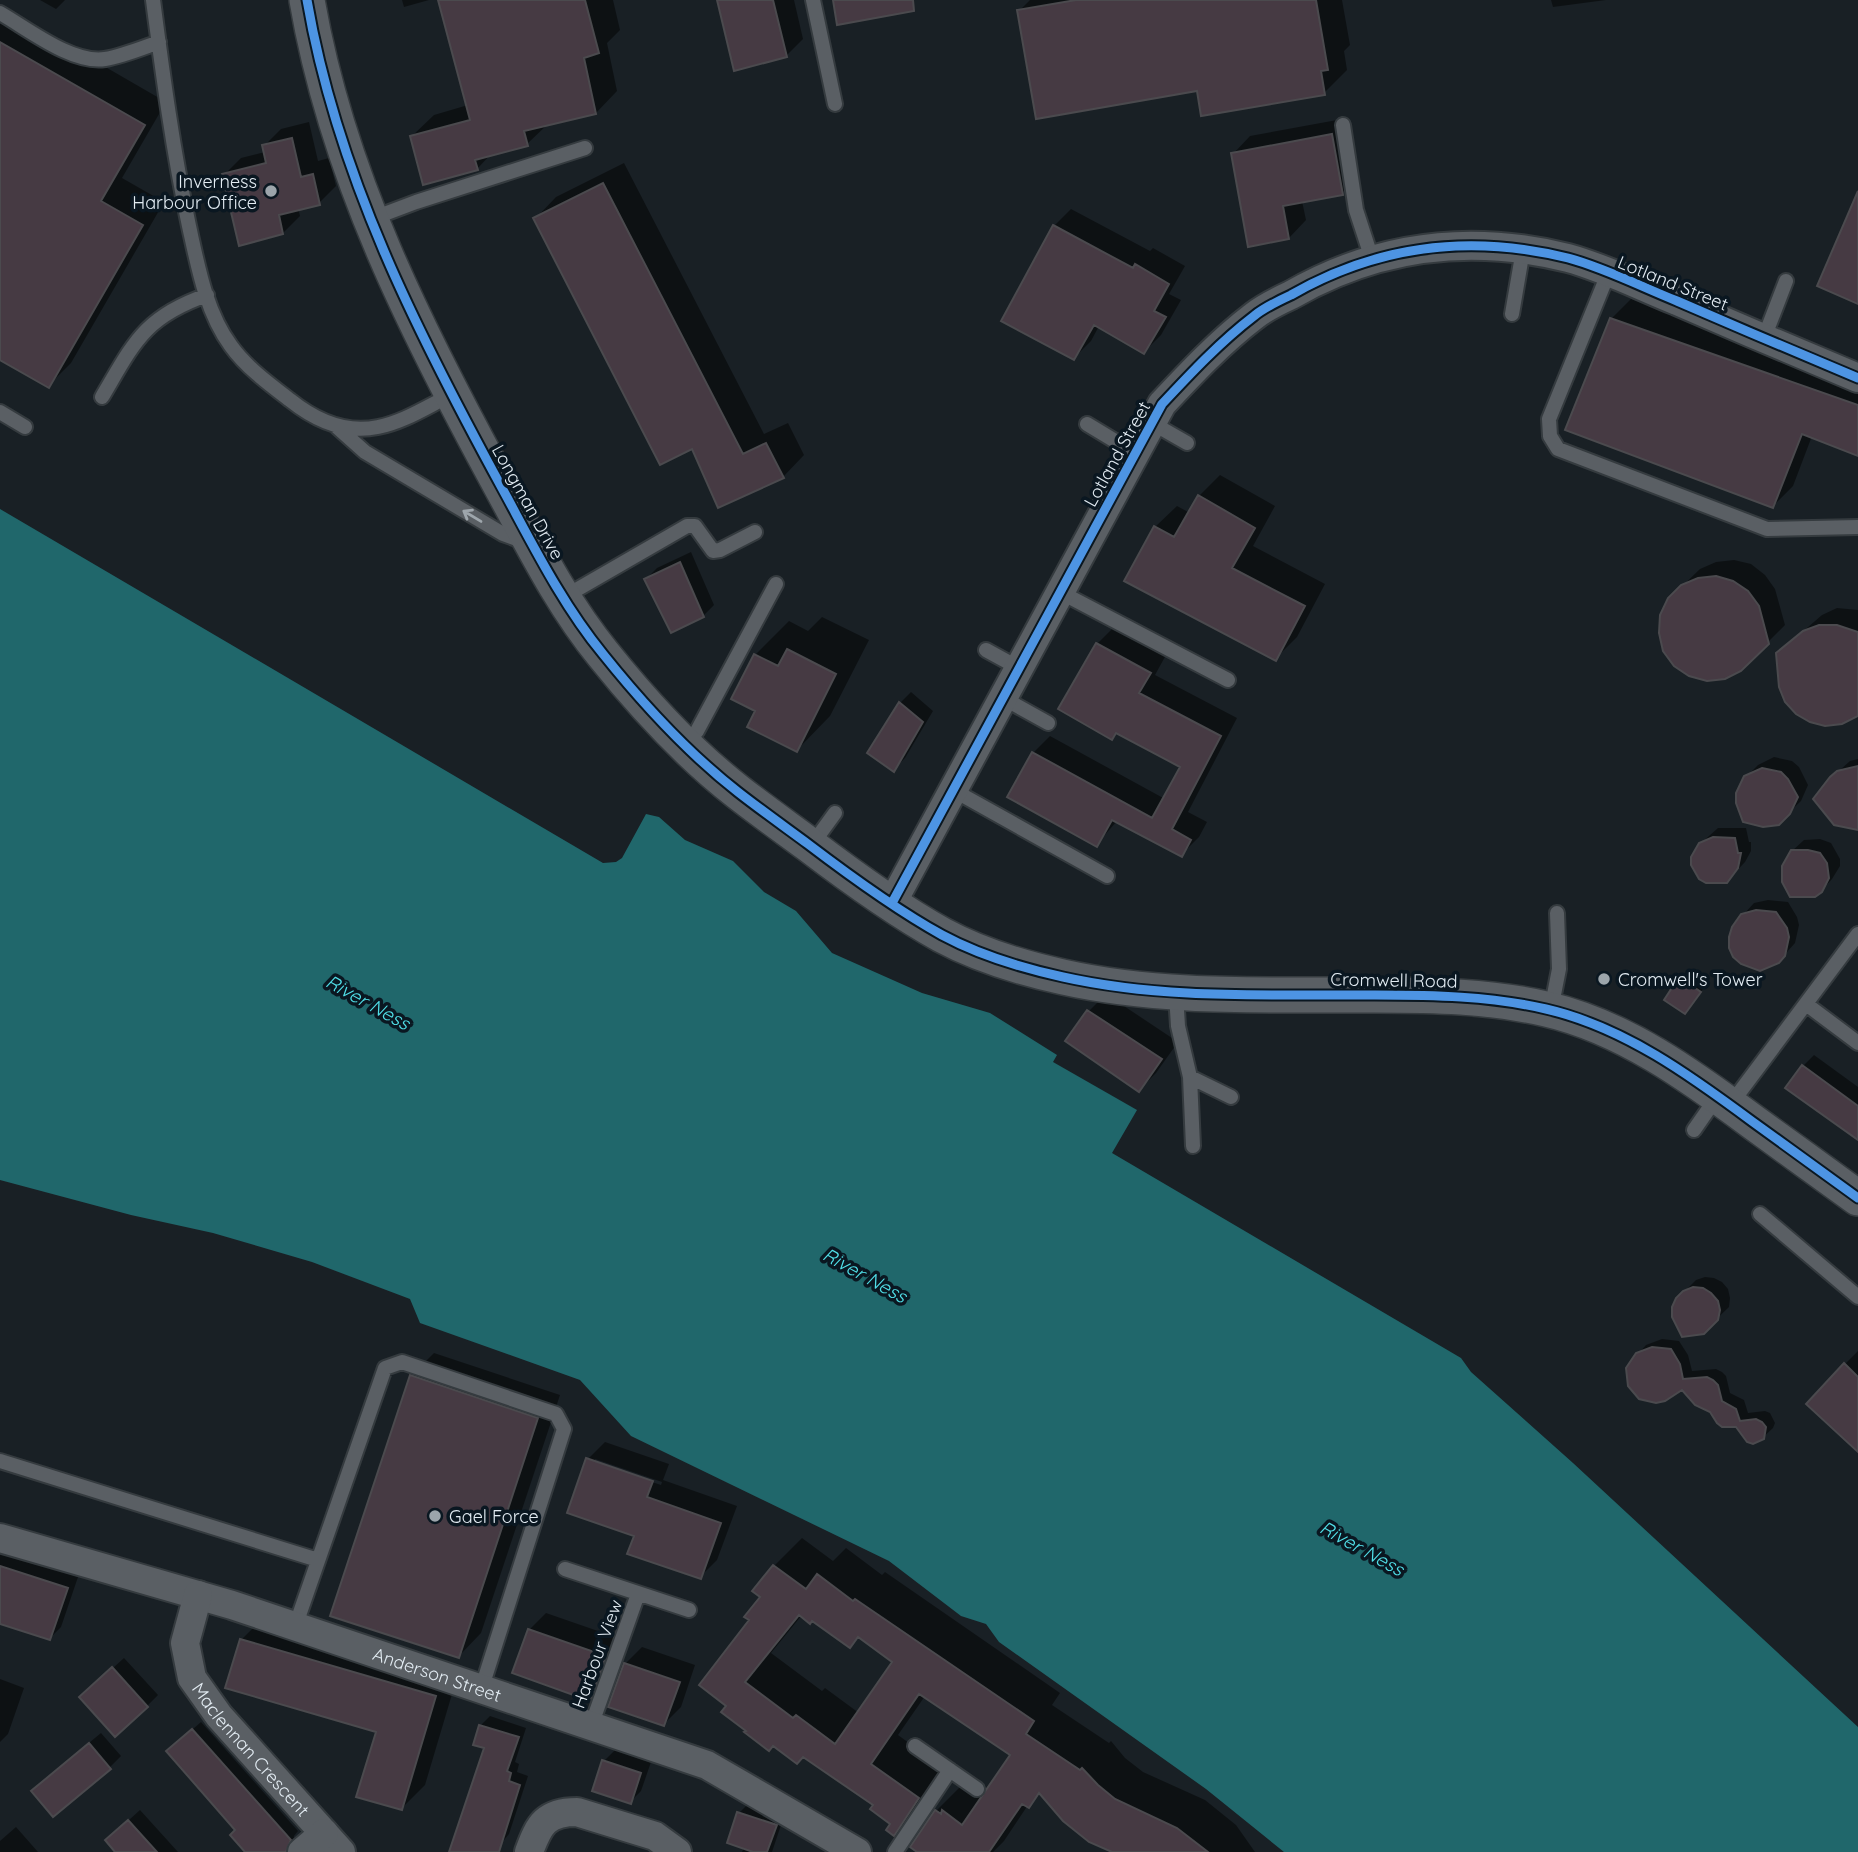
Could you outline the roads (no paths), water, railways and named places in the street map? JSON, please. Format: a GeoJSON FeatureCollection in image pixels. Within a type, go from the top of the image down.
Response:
{"type":"FeatureCollection","features":[{"type":"Feature","properties":{"kind":"street","name":"Longman Drive"},"geometry":{"type":"LineString","coordinates":[[307,0],[317,56],[370,219],[407,305],[452,394],[562,598],[600,651],[643,702],[685,745],[734,789],[892,903]]}},
{"type":"Feature","properties":{"kind":"street","name":"Lotland Street"},"geometry":{"type":"LineString","coordinates":[[892,903],[1162,404],[1205,358],[1256,314],[1315,281],[1372,259],[1423,248],[1494,245],[1523,250],[1569,259],[1858,378]]}},
{"type":"Feature","properties":{"kind":"street","name":"Cromwell Road"},"geometry":{"type":"LineString","coordinates":[[892,903],[943,935],[1004,962],[1121,989],[1176,994],[1452,996],[1551,1010],[1597,1026],[1673,1065],[1858,1198]]}},
{"type":"Feature","properties":{"kind":"street","name":"Anderson Street"},"geometry":{"type":"LineString","coordinates":[[0,1538],[198,1595],[707,1765],[857,1852]]}},
{"type":"Feature","properties":{"kind":"street","name":"Maclennan Crescent"},"geometry":{"type":"LineString","coordinates":[[198,1595],[185,1643],[192,1678],[219,1716],[332,1842]]}},
{"type":"Feature","properties":{"kind":"street"},"geometry":{"type":"LineString","coordinates":[[529,1852],[541,1824],[551,1816],[578,1812],[655,1836],[677,1852]]}},
{"type":"Feature","properties":{"kind":"street"},"geometry":{"type":"LineString","coordinates":[[302,1852],[332,1842]]}},
{"type":"Feature","properties":{"kind":"lane"},"geometry":{"type":"LineString","coordinates":[[153,0],[176,166],[194,251],[212,314],[231,347],[262,378],[298,406],[336,426],[365,452],[503,534],[533,545]]}},
{"type":"Feature","properties":{"kind":"lane"},"geometry":{"type":"LineString","coordinates":[[813,0],[835,104]]}},
{"type":"Feature","properties":{"kind":"lane"},"geometry":{"type":"LineString","coordinates":[[0,13],[66,51],[87,59],[105,59],[159,42]]}},
{"type":"Feature","properties":{"kind":"lane"},"geometry":{"type":"LineString","coordinates":[[1343,125],[1356,210],[1372,259]]}},
{"type":"Feature","properties":{"kind":"lane"},"geometry":{"type":"LineString","coordinates":[[370,219],[585,148]]}},
{"type":"Feature","properties":{"kind":"lane"},"geometry":{"type":"LineString","coordinates":[[1512,314],[1523,250]]}},
{"type":"Feature","properties":{"kind":"lane"},"geometry":{"type":"LineString","coordinates":[[1608,274],[1549,419],[1550,436],[1558,449],[1767,529],[1858,527]]}},
{"type":"Feature","properties":{"kind":"lane"},"geometry":{"type":"LineString","coordinates":[[1763,338],[1786,281]]}},
{"type":"Feature","properties":{"kind":"lane"},"geometry":{"type":"LineString","coordinates":[[102,397],[139,338],[153,323],[169,310],[207,295]]}},
{"type":"Feature","properties":{"kind":"lane"},"geometry":{"type":"LineString","coordinates":[[336,426],[353,429],[377,427],[401,420],[452,394]]}},
{"type":"Feature","properties":{"kind":"lane"},"geometry":{"type":"LineString","coordinates":[[0,412],[26,426]]}},
{"type":"Feature","properties":{"kind":"lane"},"geometry":{"type":"LineString","coordinates":[[1152,423],[1186,443]]}},
{"type":"Feature","properties":{"kind":"lane"},"geometry":{"type":"LineString","coordinates":[[1087,424],[1135,453]]}},
{"type":"Feature","properties":{"kind":"lane"},"geometry":{"type":"LineString","coordinates":[[562,598],[687,526],[699,529],[713,551],[755,532]]}},
{"type":"Feature","properties":{"kind":"lane"},"geometry":{"type":"LineString","coordinates":[[685,745],[697,731],[776,584]]}},
{"type":"Feature","properties":{"kind":"lane"},"geometry":{"type":"LineString","coordinates":[[1060,592],[1228,680]]}},
{"type":"Feature","properties":{"kind":"lane"},"geometry":{"type":"LineString","coordinates":[[986,650],[1019,668]]}},
{"type":"Feature","properties":{"kind":"lane"},"geometry":{"type":"LineString","coordinates":[[1003,698],[1048,723]]}},
{"type":"Feature","properties":{"kind":"lane"},"geometry":{"type":"LineString","coordinates":[[953,790],[1107,876]]}},
{"type":"Feature","properties":{"kind":"lane"},"geometry":{"type":"LineString","coordinates":[[810,846],[835,813]]}},
{"type":"Feature","properties":{"kind":"lane"},"geometry":{"type":"LineString","coordinates":[[1551,1010],[1559,969],[1557,913]]}},
{"type":"Feature","properties":{"kind":"lane"},"geometry":{"type":"LineString","coordinates":[[1693,1130],[1724,1100],[1853,953],[1858,934]]}},
{"type":"Feature","properties":{"kind":"lane"},"geometry":{"type":"LineString","coordinates":[[1176,994],[1178,1026],[1190,1077],[1193,1146]]}},
{"type":"Feature","properties":{"kind":"lane"},"geometry":{"type":"LineString","coordinates":[[1806,1004],[1858,1043]]}},
{"type":"Feature","properties":{"kind":"lane"},"geometry":{"type":"LineString","coordinates":[[1190,1077],[1231,1097]]}},
{"type":"Feature","properties":{"kind":"lane"},"geometry":{"type":"LineString","coordinates":[[1760,1214],[1858,1297]]}},
{"type":"Feature","properties":{"kind":"lane"},"geometry":{"type":"LineString","coordinates":[[295,1627],[385,1368],[402,1362],[556,1414],[564,1429],[481,1690]]}},
{"type":"Feature","properties":{"kind":"lane"},"geometry":{"type":"LineString","coordinates":[[0,1461],[318,1560]]}},
{"type":"Feature","properties":{"kind":"lane","name":"Harbour View"},"geometry":{"type":"LineString","coordinates":[[565,1569],[689,1610]]}},
{"type":"Feature","properties":{"kind":"lane","name":"Harbour View"},"geometry":{"type":"LineString","coordinates":[[591,1726],[638,1594]]}},
{"type":"Feature","properties":{"kind":"lane"},"geometry":{"type":"LineString","coordinates":[[915,1746],[977,1788]]}},
{"type":"Feature","properties":{"kind":"lane"},"geometry":{"type":"LineString","coordinates":[[894,1852],[950,1770]]}},
{"type":"Feature","properties":{"kind":"water","name":"River Ness"},"geometry":{"type":"Polygon","coordinates":[[[0,509],[603,863],[616,862],[622,858],[646,814],[659,817],[685,840],[733,861],[764,892],[796,911],[832,953],[922,993],[990,1013],[1057,1055],[1053,1062],[1137,1110],[1112,1153],[1461,1358],[1471,1372],[1858,1727],[1858,1852],[1284,1852],[1206,1789],[999,1642],[986,1624],[961,1616],[889,1561],[631,1436],[580,1380],[420,1323],[410,1299],[312,1262],[213,1233],[131,1215],[0,1180],[0,509]]]}},
{"type":"Feature","properties":{"kind":"place","name":"Inverness Harbour Office"},"geometry":{"type":"Point","coordinates":[271,191]}},
{"type":"Feature","properties":{"kind":"place","name":"Cromwell's Tower"},"geometry":{"type":"Point","coordinates":[1604,979]}},
{"type":"Feature","properties":{"kind":"place","name":"Gael Force"},"geometry":{"type":"Point","coordinates":[435,1516]}}]}
